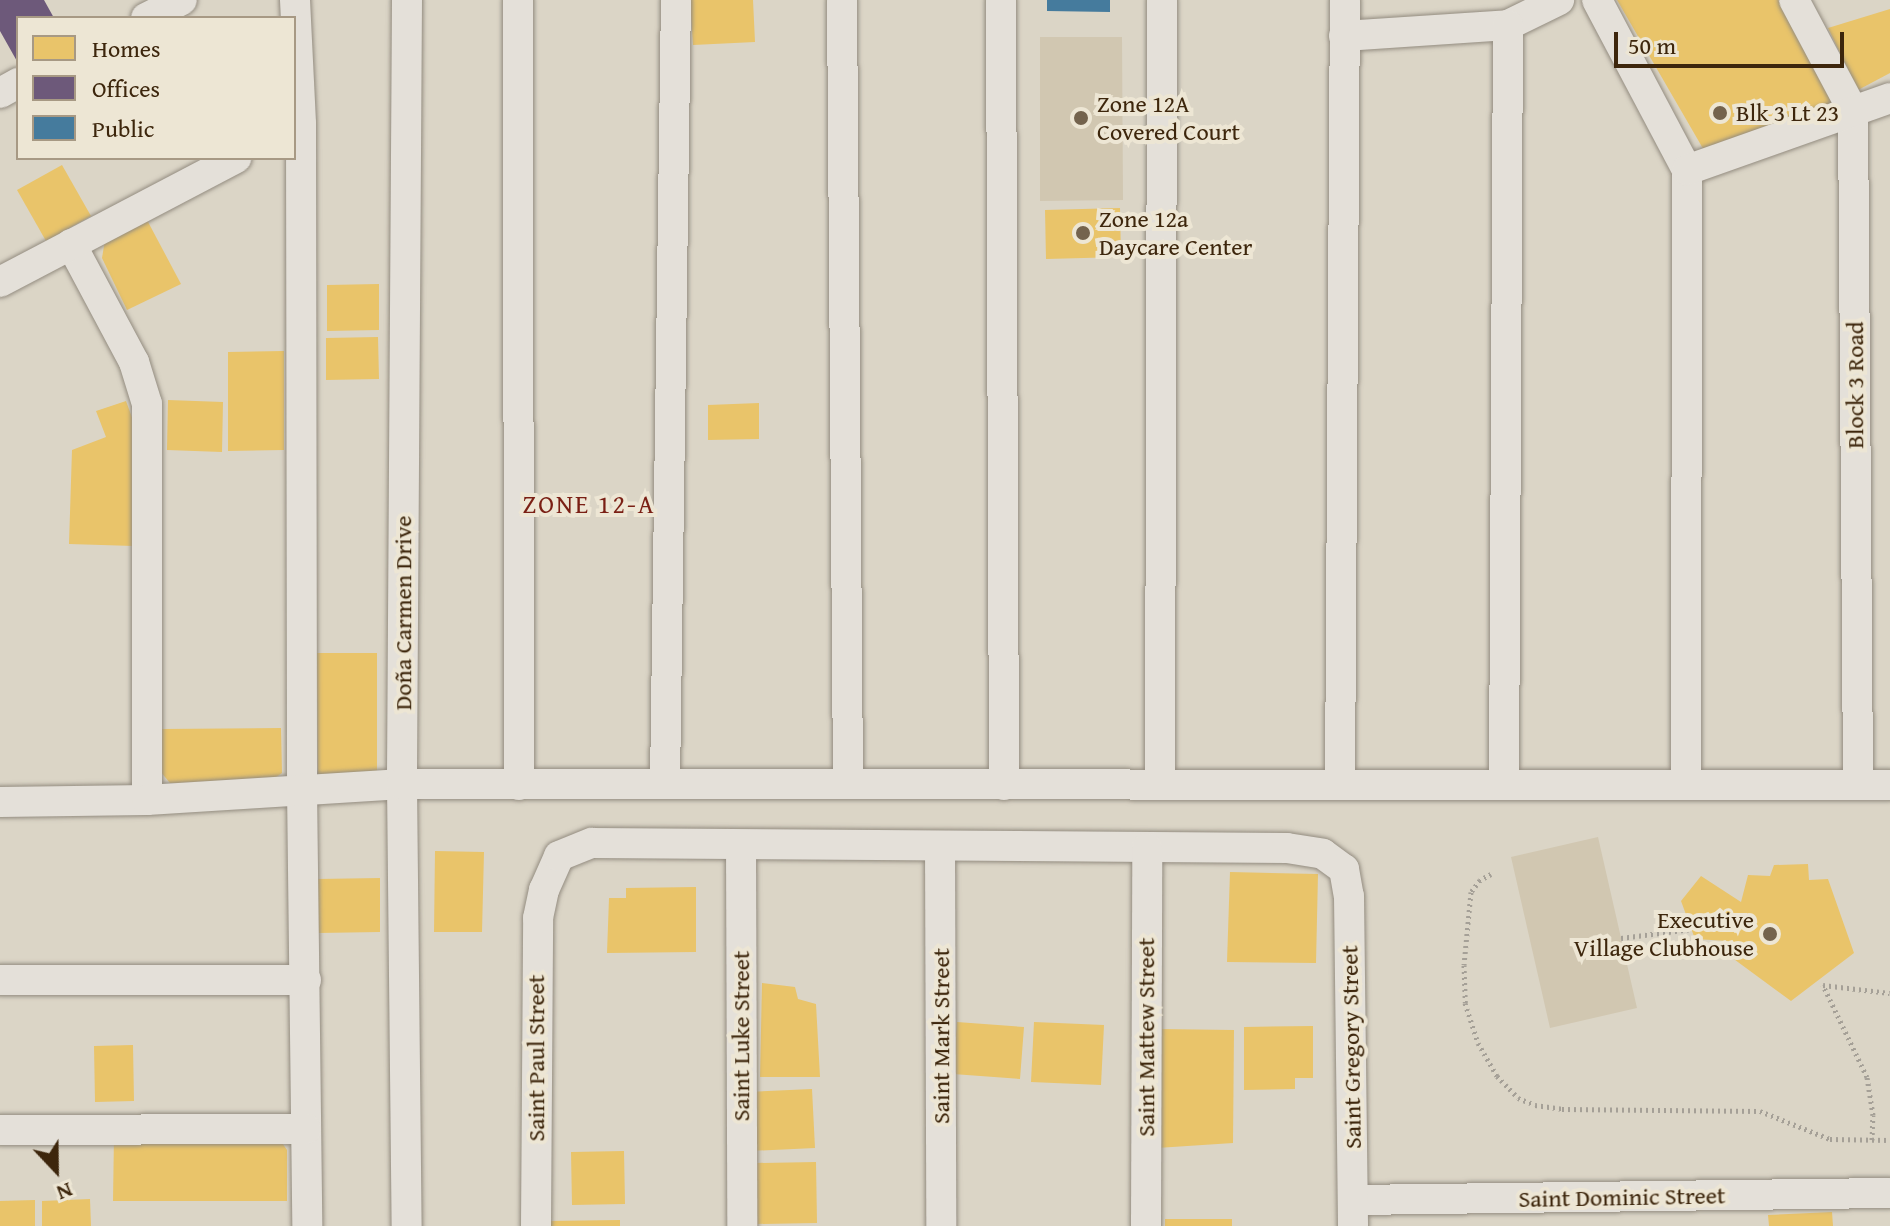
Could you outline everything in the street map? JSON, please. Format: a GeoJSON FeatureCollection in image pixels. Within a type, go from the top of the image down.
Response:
{"type":"FeatureCollection","features":[{"type":"Feature","properties":{"kind":"street"},"geometry":{"type":"LineString","coordinates":[[150,16],[182,0]]}},
{"type":"Feature","properties":{"kind":"street","name":"Doña Carmen Drive"},"geometry":{"type":"LineString","coordinates":[[407,0],[402,784],[407,1226]]}},
{"type":"Feature","properties":{"kind":"street"},"geometry":{"type":"LineString","coordinates":[[518,0],[519,785]]}},
{"type":"Feature","properties":{"kind":"street"},"geometry":{"type":"LineString","coordinates":[[665,784],[676,0]]}},
{"type":"Feature","properties":{"kind":"street"},"geometry":{"type":"LineString","coordinates":[[842,0],[848,784]]}},
{"type":"Feature","properties":{"kind":"street"},"geometry":{"type":"LineString","coordinates":[[1001,0],[1004,785]]}},
{"type":"Feature","properties":{"kind":"street"},"geometry":{"type":"LineString","coordinates":[[1160,784],[1162,0]]}},
{"type":"Feature","properties":{"kind":"street"},"geometry":{"type":"LineString","coordinates":[[1340,785],[1345,0]]}},
{"type":"Feature","properties":{"kind":"street"},"geometry":{"type":"LineString","coordinates":[[1344,36],[1508,25],[1559,0]]}},
{"type":"Feature","properties":{"kind":"street"},"geometry":{"type":"LineString","coordinates":[[1597,0],[1687,170],[1686,785]]}},
{"type":"Feature","properties":{"kind":"street","name":"Block 3 Road"},"geometry":{"type":"LineString","coordinates":[[1794,0],[1853,111],[1858,785]]}},
{"type":"Feature","properties":{"kind":"street"},"geometry":{"type":"LineString","coordinates":[[1504,785],[1508,25]]}},
{"type":"Feature","properties":{"kind":"street"},"geometry":{"type":"LineString","coordinates":[[296,42],[307,1226]]}},
{"type":"Feature","properties":{"kind":"street"},"geometry":{"type":"LineString","coordinates":[[1687,170],[1890,98]]}},
{"type":"Feature","properties":{"kind":"street"},"geometry":{"type":"LineString","coordinates":[[0,282],[232,160]]}},
{"type":"Feature","properties":{"kind":"street"},"geometry":{"type":"LineString","coordinates":[[71,244],[134,362],[147,404],[147,800]]}},
{"type":"Feature","properties":{"kind":"street"},"geometry":{"type":"LineString","coordinates":[[0,802],[147,800],[402,784],[1890,785]]}},
{"type":"Feature","properties":{"kind":"street","name":"Saint Paul Street"},"geometry":{"type":"LineString","coordinates":[[536,1226],[536,954],[544,890],[559,856],[592,843],[1287,848],[1323,854],[1344,869]]}},
{"type":"Feature","properties":{"kind":"street","name":"Saint Luke Street"},"geometry":{"type":"LineString","coordinates":[[741,846],[742,1226]]}},
{"type":"Feature","properties":{"kind":"street","name":"Saint Mark Street"},"geometry":{"type":"LineString","coordinates":[[940,846],[941,1226]]}},
{"type":"Feature","properties":{"kind":"street","name":"Saint Mattew Street"},"geometry":{"type":"LineString","coordinates":[[1146,1226],[1147,848]]}},
{"type":"Feature","properties":{"kind":"street","name":"Saint Gregory Street"},"geometry":{"type":"LineString","coordinates":[[1344,869],[1350,935],[1353,1213]]}},
{"type":"Feature","properties":{"kind":"street"},"geometry":{"type":"LineString","coordinates":[[0,980],[306,980]]}},
{"type":"Feature","properties":{"kind":"street"},"geometry":{"type":"LineString","coordinates":[[0,1130],[306,1129]]}},
{"type":"Feature","properties":{"kind":"street","name":"Saint Dominic Street"},"geometry":{"type":"LineString","coordinates":[[1353,1213],[1890,1193]]}},
{"type":"Feature","properties":{"kind":"path"},"geometry":{"type":"LineString","coordinates":[[1491,874],[1480,880],[1471,892],[1464,965],[1465,1003],[1484,1054],[1497,1076],[1518,1098],[1535,1105],[1562,1109],[1760,1111],[1830,1139],[1890,1140]]}},
{"type":"Feature","properties":{"kind":"path"},"geometry":{"type":"LineString","coordinates":[[1621,938],[1691,929]]}},
{"type":"Feature","properties":{"kind":"path"},"geometry":{"type":"LineString","coordinates":[[1872,1140],[1873,1115],[1867,1077],[1823,985],[1890,993]]}},
{"type":"Feature","properties":{"kind":"shaded area","name":"Zone 12A Covered Court"},"geometry":{"type":"Polygon","coordinates":[[[1040,37],[1122,37],[1123,200],[1040,201],[1040,37]]]}},
{"type":"Feature","properties":{"kind":"shaded area"},"geometry":{"type":"Polygon","coordinates":[[[1598,837],[1637,1008],[1550,1028],[1511,857],[1598,837]]]}},
{"type":"Feature","properties":{"kind":"building: Homes"},"geometry":{"type":"Polygon","coordinates":[[[690,0],[753,0],[755,42],[693,45],[690,0]]]}},
{"type":"Feature","properties":{"kind":"building: Homes"},"geometry":{"type":"Polygon","coordinates":[[[1617,0],[1783,0],[1839,108],[1705,152],[1617,0]]]}},
{"type":"Feature","properties":{"kind":"building: Homes"},"geometry":{"type":"Polygon","coordinates":[[[1890,9],[1890,73],[1858,90],[1828,28],[1890,9]]]}},
{"type":"Feature","properties":{"kind":"building: Homes"},"geometry":{"type":"Polygon","coordinates":[[[62,165],[91,216],[46,241],[17,190],[62,165]]]}},
{"type":"Feature","properties":{"kind":"building: Homes","name":"Zone 12a Daycare Center"},"geometry":{"type":"Polygon","coordinates":[[[1120,208],[1121,257],[1046,259],[1045,210],[1120,208]]]}},
{"type":"Feature","properties":{"kind":"building: Homes"},"geometry":{"type":"Polygon","coordinates":[[[147,220],[181,284],[127,310],[102,258],[105,240],[147,220]]]}},
{"type":"Feature","properties":{"kind":"building: Homes"},"geometry":{"type":"Polygon","coordinates":[[[379,284],[379,330],[327,331],[327,285],[379,284]]]}},
{"type":"Feature","properties":{"kind":"building: Homes"},"geometry":{"type":"Polygon","coordinates":[[[378,337],[379,379],[326,380],[326,338],[378,337]]]}},
{"type":"Feature","properties":{"kind":"building: Homes"},"geometry":{"type":"Polygon","coordinates":[[[284,351],[284,450],[228,451],[228,352],[284,351]]]}},
{"type":"Feature","properties":{"kind":"building: Homes"},"geometry":{"type":"Polygon","coordinates":[[[168,400],[223,402],[222,452],[167,450],[168,400]]]}},
{"type":"Feature","properties":{"kind":"building: Homes"},"geometry":{"type":"Polygon","coordinates":[[[126,401],[137,431],[134,546],[69,544],[72,450],[106,437],[96,411],[126,401]]]}},
{"type":"Feature","properties":{"kind":"building: Homes"},"geometry":{"type":"Polygon","coordinates":[[[759,403],[759,439],[708,440],[708,405],[759,403]]]}},
{"type":"Feature","properties":{"kind":"building: Homes"},"geometry":{"type":"Polygon","coordinates":[[[317,653],[377,653],[377,774],[318,774],[317,653]]]}},
{"type":"Feature","properties":{"kind":"building: Homes"},"geometry":{"type":"Polygon","coordinates":[[[281,728],[282,773],[269,782],[170,783],[160,771],[160,729],[281,728]]]}},
{"type":"Feature","properties":{"kind":"building: Homes"},"geometry":{"type":"Polygon","coordinates":[[[435,851],[484,852],[482,932],[434,932],[435,851]]]}},
{"type":"Feature","properties":{"kind":"building: Homes","name":"Executive Village Clubhouse"},"geometry":{"type":"Polygon","coordinates":[[[1808,864],[1809,880],[1828,879],[1854,953],[1791,1001],[1727,954],[1728,941],[1695,939],[1681,901],[1701,876],[1741,902],[1748,875],[1770,876],[1774,865],[1808,864]]]}},
{"type":"Feature","properties":{"kind":"building: Homes"},"geometry":{"type":"Polygon","coordinates":[[[1230,872],[1318,874],[1316,963],[1227,962],[1230,872]]]}},
{"type":"Feature","properties":{"kind":"building: Homes"},"geometry":{"type":"Polygon","coordinates":[[[380,878],[380,932],[318,933],[317,879],[380,878]]]}},
{"type":"Feature","properties":{"kind":"building: Homes"},"geometry":{"type":"Polygon","coordinates":[[[696,887],[696,952],[607,953],[609,898],[626,898],[626,888],[696,887]]]}},
{"type":"Feature","properties":{"kind":"building: Homes"},"geometry":{"type":"Polygon","coordinates":[[[762,983],[795,987],[798,999],[816,1004],[820,1077],[760,1077],[762,983]]]}},
{"type":"Feature","properties":{"kind":"building: Homes"},"geometry":{"type":"Polygon","coordinates":[[[957,1022],[1024,1027],[1020,1079],[953,1074],[957,1022]]]}},
{"type":"Feature","properties":{"kind":"building: Homes"},"geometry":{"type":"Polygon","coordinates":[[[1034,1022],[1104,1025],[1101,1085],[1031,1082],[1034,1022]]]}},
{"type":"Feature","properties":{"kind":"building: Homes"},"geometry":{"type":"Polygon","coordinates":[[[1313,1026],[1313,1078],[1295,1078],[1295,1089],[1244,1090],[1244,1027],[1313,1026]]]}},
{"type":"Feature","properties":{"kind":"building: Homes"},"geometry":{"type":"Polygon","coordinates":[[[1158,1029],[1234,1030],[1233,1143],[1157,1148],[1158,1029]]]}},
{"type":"Feature","properties":{"kind":"building: Homes"},"geometry":{"type":"Polygon","coordinates":[[[133,1045],[134,1101],[95,1102],[94,1046],[133,1045]]]}},
{"type":"Feature","properties":{"kind":"building: Homes"},"geometry":{"type":"Polygon","coordinates":[[[812,1089],[815,1148],[749,1151],[746,1092],[812,1089]]]}},
{"type":"Feature","properties":{"kind":"building: Homes"},"geometry":{"type":"Polygon","coordinates":[[[276,1134],[287,1150],[287,1201],[113,1201],[114,1135],[276,1134]]]}},
{"type":"Feature","properties":{"kind":"building: Homes"},"geometry":{"type":"Polygon","coordinates":[[[624,1151],[625,1204],[572,1205],[571,1152],[624,1151]]]}},
{"type":"Feature","properties":{"kind":"building: Homes"},"geometry":{"type":"Polygon","coordinates":[[[816,1162],[817,1223],[756,1224],[755,1163],[816,1162]]]}},
{"type":"Feature","properties":{"kind":"building: Homes"},"geometry":{"type":"Polygon","coordinates":[[[90,1199],[91,1226],[42,1226],[42,1201],[90,1199]]]}},
{"type":"Feature","properties":{"kind":"building: Homes"},"geometry":{"type":"Polygon","coordinates":[[[35,1200],[35,1226],[0,1226],[0,1201],[35,1200]]]}},
{"type":"Feature","properties":{"kind":"building: Homes"},"geometry":{"type":"Polygon","coordinates":[[[1832,1212],[1833,1226],[1769,1226],[1768,1215],[1832,1212]]]}},
{"type":"Feature","properties":{"kind":"building: Homes"},"geometry":{"type":"Polygon","coordinates":[[[1165,1219],[1232,1219],[1232,1226],[1165,1226],[1165,1219]]]}},
{"type":"Feature","properties":{"kind":"building: Homes"},"geometry":{"type":"Polygon","coordinates":[[[620,1220],[620,1226],[548,1226],[547,1221],[620,1220]]]}},
{"type":"Feature","properties":{"kind":"building: Offices"},"geometry":{"type":"Polygon","coordinates":[[[0,0],[44,0],[53,16],[16,16],[16,59],[0,31],[0,0]]]}},
{"type":"Feature","properties":{"kind":"building: Public"},"geometry":{"type":"Polygon","coordinates":[[[1047,0],[1110,0],[1110,12],[1047,11],[1047,0]]]}},
{"type":"Feature","properties":{"kind":"place","name":"Blk 3 Lt 23"},"geometry":{"type":"Point","coordinates":[1720,113]}},
{"type":"Feature","properties":{"kind":"place","name":"Zone 12A Covered Court"},"geometry":{"type":"Point","coordinates":[1081,118]}},
{"type":"Feature","properties":{"kind":"place","name":"Zone 12a Daycare Center"},"geometry":{"type":"Point","coordinates":[1083,233]}},
{"type":"Feature","properties":{"kind":"place","name":"Executive Village Clubhouse"},"geometry":{"type":"Point","coordinates":[1770,934]}},
{"type":"Feature","properties":{"kind":"district","name":"ZONE 12-A"},"geometry":{"type":"Point","coordinates":[589,504]}}]}
